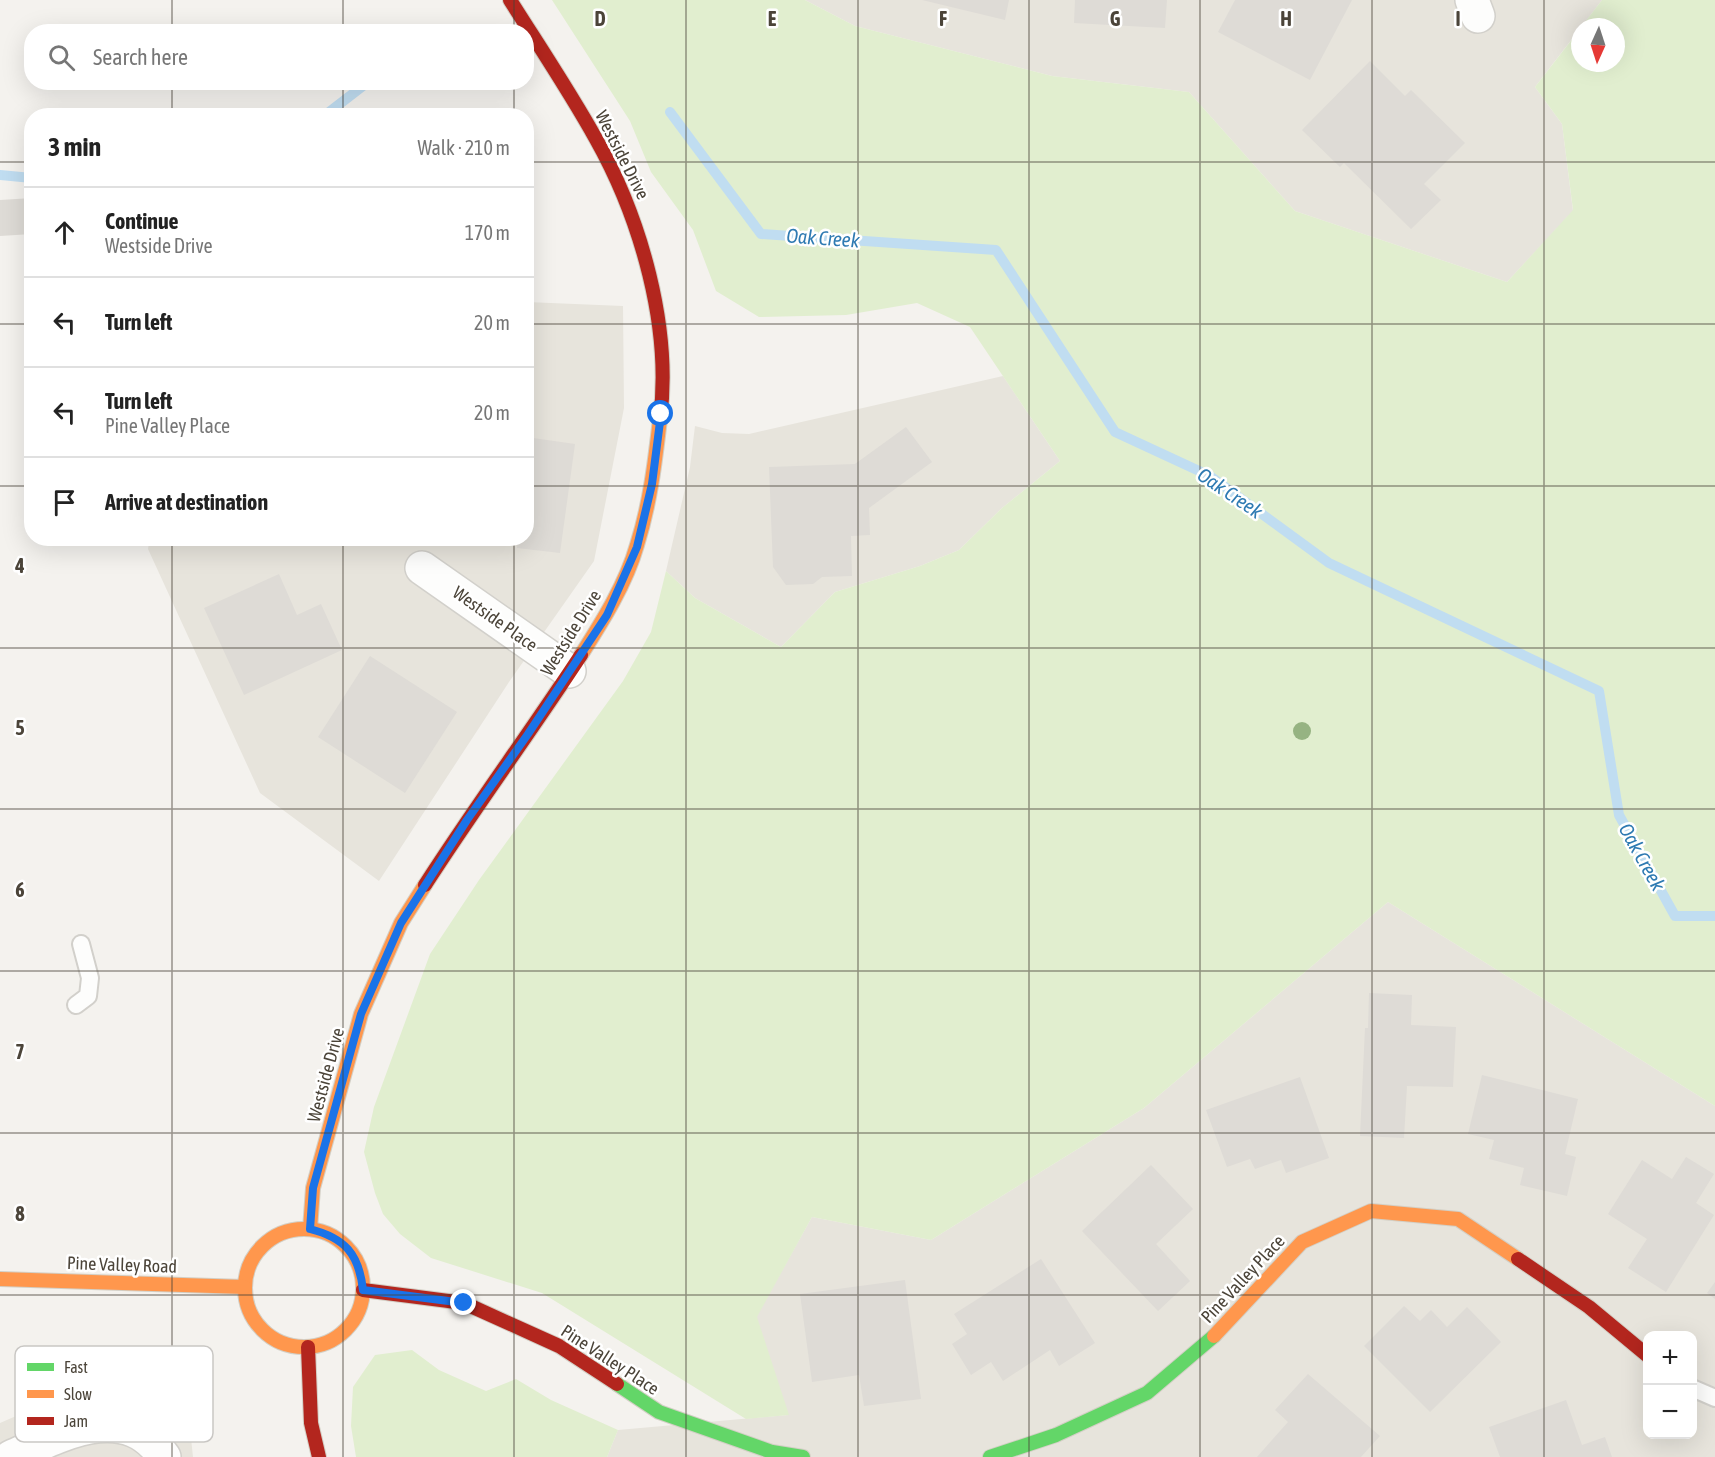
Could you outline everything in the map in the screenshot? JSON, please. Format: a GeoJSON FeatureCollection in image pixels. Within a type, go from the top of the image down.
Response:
{"type":"FeatureCollection","features":[{"type":"Feature","properties":{"kind":"street","name":"Westside Drive"},"geometry":{"type":"LineString","coordinates":[[510,0],[525,24]]}},
{"type":"Feature","properties":{"kind":"street","name":"Westside Drive"},"geometry":{"type":"LineString","coordinates":[[310,1229],[313,1188],[361,1014],[401,923],[467,820],[528,734],[607,615],[637,547],[652,484],[660,426],[662,351],[652,288],[631,214],[597,140],[534,39]]}},
{"type":"Feature","properties":{"kind":"street","name":"Westside Place"},"geometry":{"type":"LineString","coordinates":[[422,568],[569,671]]}},
{"type":"Feature","properties":{"kind":"street","name":"Pine Valley Place"},"geometry":{"type":"LineString","coordinates":[[990,1457],[1056,1436],[1147,1393],[1209,1341],[1302,1242],[1371,1211],[1458,1219],[1589,1306],[1643,1353]]}},
{"type":"Feature","properties":{"kind":"street"},"geometry":{"type":"LineString","coordinates":[[310,1229],[327,1233],[342,1243],[354,1256],[361,1272],[363,1290],[360,1307],[352,1322],[340,1335],[325,1343],[308,1347],[288,1345],[270,1337],[256,1324],[247,1306],[244,1287],[248,1268],[257,1250],[272,1238],[290,1230],[310,1229]]}},
{"type":"Feature","properties":{"kind":"street","name":"Pine Valley Road"},"geometry":{"type":"LineString","coordinates":[[0,1280],[244,1287]]}},
{"type":"Feature","properties":{"kind":"street","name":"Pine Valley Place"},"geometry":{"type":"LineString","coordinates":[[363,1290],[464,1303],[559,1346],[659,1412],[772,1452],[803,1457]]}},
{"type":"Feature","properties":{"kind":"street"},"geometry":{"type":"LineString","coordinates":[[308,1347],[311,1423],[319,1457]]}},
{"type":"Feature","properties":{"kind":"street"},"geometry":{"type":"LineString","coordinates":[[11,1457],[47,1442]]}},
{"type":"Feature","properties":{"kind":"street"},"geometry":{"type":"LineString","coordinates":[[151,1442],[164,1457]]}},
{"type":"Feature","properties":{"kind":"lane"},"geometry":{"type":"LineString","coordinates":[[76,1005],[88,996],[90,978],[81,944]]}},
{"type":"Feature","properties":{"kind":"lane"},"geometry":{"type":"LineString","coordinates":[[1697,1390],[1715,1398]]}},
{"type":"Feature","properties":{"kind":"shaded area"},"geometry":{"type":"Polygon","coordinates":[[[805,0],[1602,0],[1588,18],[1571,18],[1571,40],[1535,87],[1562,124],[1573,211],[1507,282],[1295,211],[1189,92],[1052,76],[855,26],[805,0]]]}},
{"type":"Feature","properties":{"kind":"shaded area"},"geometry":{"type":"Polygon","coordinates":[[[534,302],[623,306],[624,408],[594,561],[509,682],[379,881],[260,793],[149,546],[534,546],[534,302]]]}},
{"type":"Feature","properties":{"kind":"shaded area"},"geometry":{"type":"Polygon","coordinates":[[[1003,376],[1060,461],[1002,508],[959,550],[920,566],[835,592],[781,647],[695,598],[666,571],[690,467],[695,426],[722,433],[749,434],[1003,376]]]}},
{"type":"Feature","properties":{"kind":"shaded area"},"geometry":{"type":"Polygon","coordinates":[[[1388,902],[1715,1106],[1715,1457],[607,1457],[618,1430],[788,1415],[756,1317],[812,1217],[931,1240],[1144,1108],[1388,902]]]}},
{"type":"Feature","properties":{"kind":"shaded area"},"geometry":{"type":"Polygon","coordinates":[[[15,1416],[15,1442],[191,1442],[193,1457],[0,1457],[0,1423],[15,1416]]]}},
{"type":"Feature","properties":{"kind":"green space"},"geometry":{"type":"Polygon","coordinates":[[[552,0],[805,0],[855,26],[1052,76],[1189,92],[1295,211],[1507,282],[1573,210],[1562,124],[1535,87],[1571,41],[1571,72],[1625,72],[1625,18],[1588,18],[1602,0],[1715,0],[1715,1106],[1388,902],[1144,1108],[931,1240],[812,1217],[757,1317],[789,1415],[746,1419],[542,1293],[431,1258],[400,1234],[383,1214],[364,1152],[374,1107],[430,954],[479,880],[623,681],[651,632],[666,571],[695,598],[781,647],[835,592],[920,566],[959,550],[1002,508],[1060,461],[970,327],[917,303],[846,315],[759,317],[716,291],[693,230],[651,172],[630,121],[552,0]]]}},
{"type":"Feature","properties":{"kind":"green space"},"geometry":{"type":"Polygon","coordinates":[[[412,1350],[439,1370],[486,1391],[516,1379],[551,1400],[618,1430],[607,1457],[356,1457],[351,1426],[353,1387],[375,1355],[412,1350]]]}},
{"type":"Feature","properties":{"kind":"building"},"geometry":{"type":"Polygon","coordinates":[[[922,0],[1009,0],[1005,20],[922,0]]]}},
{"type":"Feature","properties":{"kind":"building"},"geometry":{"type":"Polygon","coordinates":[[[1075,0],[1167,0],[1165,28],[1074,23],[1075,0]]]}},
{"type":"Feature","properties":{"kind":"building"},"geometry":{"type":"Polygon","coordinates":[[[1235,0],[1352,0],[1310,80],[1218,32],[1235,0]]]}},
{"type":"Feature","properties":{"kind":"building"},"geometry":{"type":"Polygon","coordinates":[[[1370,61],[1405,96],[1411,90],[1465,143],[1424,184],[1441,200],[1411,229],[1344,163],[1340,167],[1302,130],[1370,61]]]}},
{"type":"Feature","properties":{"kind":"building"},"geometry":{"type":"Polygon","coordinates":[[[24,198],[24,234],[0,236],[0,200],[24,198]]]}},
{"type":"Feature","properties":{"kind":"building"},"geometry":{"type":"Polygon","coordinates":[[[906,427],[932,462],[869,508],[870,535],[851,536],[852,576],[822,577],[813,584],[786,585],[773,567],[769,467],[855,464],[906,427]]]}},
{"type":"Feature","properties":{"kind":"building"},"geometry":{"type":"Polygon","coordinates":[[[534,438],[575,444],[560,553],[517,548],[517,546],[534,546],[534,438]]]}},
{"type":"Feature","properties":{"kind":"building"},"geometry":{"type":"Polygon","coordinates":[[[279,574],[297,615],[321,604],[342,650],[244,695],[204,608],[279,574]]]}},
{"type":"Feature","properties":{"kind":"building"},"geometry":{"type":"Polygon","coordinates":[[[370,656],[457,712],[405,793],[318,737],[370,656]]]}},
{"type":"Feature","properties":{"kind":"building"},"geometry":{"type":"Polygon","coordinates":[[[1369,993],[1412,995],[1411,1025],[1456,1027],[1453,1087],[1407,1086],[1404,1138],[1360,1136],[1369,993]]]}},
{"type":"Feature","properties":{"kind":"building"},"geometry":{"type":"Polygon","coordinates":[[[1482,1075],[1578,1099],[1565,1154],[1576,1157],[1567,1196],[1520,1185],[1524,1168],[1489,1159],[1494,1140],[1468,1134],[1482,1075]]]}},
{"type":"Feature","properties":{"kind":"building"},"geometry":{"type":"Polygon","coordinates":[[[1300,1077],[1329,1158],[1286,1173],[1281,1160],[1255,1169],[1250,1159],[1227,1167],[1206,1110],[1300,1077]]]}},
{"type":"Feature","properties":{"kind":"building"},"geometry":{"type":"Polygon","coordinates":[[[1686,1157],[1714,1174],[1696,1203],[1714,1215],[1666,1292],[1628,1268],[1647,1239],[1608,1214],[1642,1160],[1672,1179],[1686,1157]]]}},
{"type":"Feature","properties":{"kind":"building"},"geometry":{"type":"Polygon","coordinates":[[[1151,1165],[1193,1209],[1156,1244],[1190,1281],[1158,1311],[1082,1231],[1151,1165]]]}},
{"type":"Feature","properties":{"kind":"building"},"geometry":{"type":"Polygon","coordinates":[[[1041,1259],[1095,1343],[1059,1366],[1050,1350],[1003,1381],[991,1362],[971,1375],[952,1344],[967,1334],[954,1314],[1041,1259]]]}},
{"type":"Feature","properties":{"kind":"building"},"geometry":{"type":"Polygon","coordinates":[[[905,1280],[921,1399],[864,1406],[859,1375],[812,1382],[800,1294],[905,1280]]]}},
{"type":"Feature","properties":{"kind":"building"},"geometry":{"type":"Polygon","coordinates":[[[1715,1282],[1715,1299],[1707,1293],[1715,1282]]]}},
{"type":"Feature","properties":{"kind":"building"},"geometry":{"type":"Polygon","coordinates":[[[1404,1306],[1420,1321],[1431,1310],[1447,1327],[1467,1307],[1501,1342],[1430,1412],[1364,1346],[1404,1306]]]}},
{"type":"Feature","properties":{"kind":"building"},"geometry":{"type":"Polygon","coordinates":[[[1308,1374],[1380,1436],[1361,1457],[1257,1457],[1288,1422],[1275,1410],[1308,1374]]]}},
{"type":"Feature","properties":{"kind":"building"},"geometry":{"type":"Polygon","coordinates":[[[1566,1400],[1582,1445],[1605,1437],[1612,1457],[1500,1457],[1489,1427],[1566,1400]]]}},
{"type":"Feature","properties":{"kind":"waterway","name":"Oak Creek"},"geometry":{"type":"LineString","coordinates":[[334,108],[358,90]]}},
{"type":"Feature","properties":{"kind":"waterway","name":"Oak Creek"},"geometry":{"type":"LineString","coordinates":[[670,112],[761,234],[996,250],[1115,432],[1210,476],[1329,563],[1599,691],[1619,815],[1675,916],[1715,916]]}},
{"type":"Feature","properties":{"kind":"waterway","name":"Oak Creek"},"geometry":{"type":"LineString","coordinates":[[0,175],[24,177]]}},
{"type":"Feature","properties":{"kind":"traffic: fast"},"geometry":{"type":"LineString","coordinates":[[990,1457],[1056,1435],[1147,1393],[1214,1336]]}},
{"type":"Feature","properties":{"kind":"traffic: fast"},"geometry":{"type":"LineString","coordinates":[[617,1384],[659,1412],[772,1452],[803,1457]]}},
{"type":"Feature","properties":{"kind":"traffic: slow"},"geometry":{"type":"LineString","coordinates":[[581,655],[613,602],[632,560],[649,498],[660,419]]}},
{"type":"Feature","properties":{"kind":"traffic: slow"},"geometry":{"type":"LineString","coordinates":[[310,1229],[313,1188],[361,1014],[401,923],[425,885]]}},
{"type":"Feature","properties":{"kind":"traffic: slow"},"geometry":{"type":"LineString","coordinates":[[1214,1336],[1302,1242],[1371,1211],[1458,1219],[1518,1259]]}},
{"type":"Feature","properties":{"kind":"traffic: slow"},"geometry":{"type":"LineString","coordinates":[[304,1229],[327,1234],[346,1246],[358,1265],[363,1288],[358,1311],[346,1330],[327,1342],[304,1347],[281,1342],[262,1330],[250,1311],[245,1288],[250,1265],[262,1246],[281,1234],[304,1229]]}},
{"type":"Feature","properties":{"kind":"traffic: slow"},"geometry":{"type":"LineString","coordinates":[[0,1279],[244,1287]]}},
{"type":"Feature","properties":{"kind":"traffic: jam"},"geometry":{"type":"LineString","coordinates":[[510,0],[525,24]]}},
{"type":"Feature","properties":{"kind":"traffic: jam"},"geometry":{"type":"LineString","coordinates":[[534,38],[596,139],[627,204],[639,239],[657,312],[663,384],[660,419]]}},
{"type":"Feature","properties":{"kind":"traffic: jam"},"geometry":{"type":"LineString","coordinates":[[425,885],[581,655]]}},
{"type":"Feature","properties":{"kind":"traffic: jam"},"geometry":{"type":"LineString","coordinates":[[1518,1259],[1589,1307],[1643,1352]]}},
{"type":"Feature","properties":{"kind":"traffic: jam"},"geometry":{"type":"LineString","coordinates":[[363,1290],[464,1303],[559,1346],[617,1384]]}},
{"type":"Feature","properties":{"kind":"traffic: jam"},"geometry":{"type":"LineString","coordinates":[[308,1347],[311,1423],[319,1457]]}},
{"type":"Feature","properties":{"kind":"route"},"geometry":{"type":"LineString","coordinates":[[464,1303],[363,1290],[361,1272],[354,1256],[342,1243],[327,1233],[310,1229],[313,1188],[361,1014],[401,923],[467,820],[528,734],[607,615],[637,547],[652,484],[661,414]]}}]}
